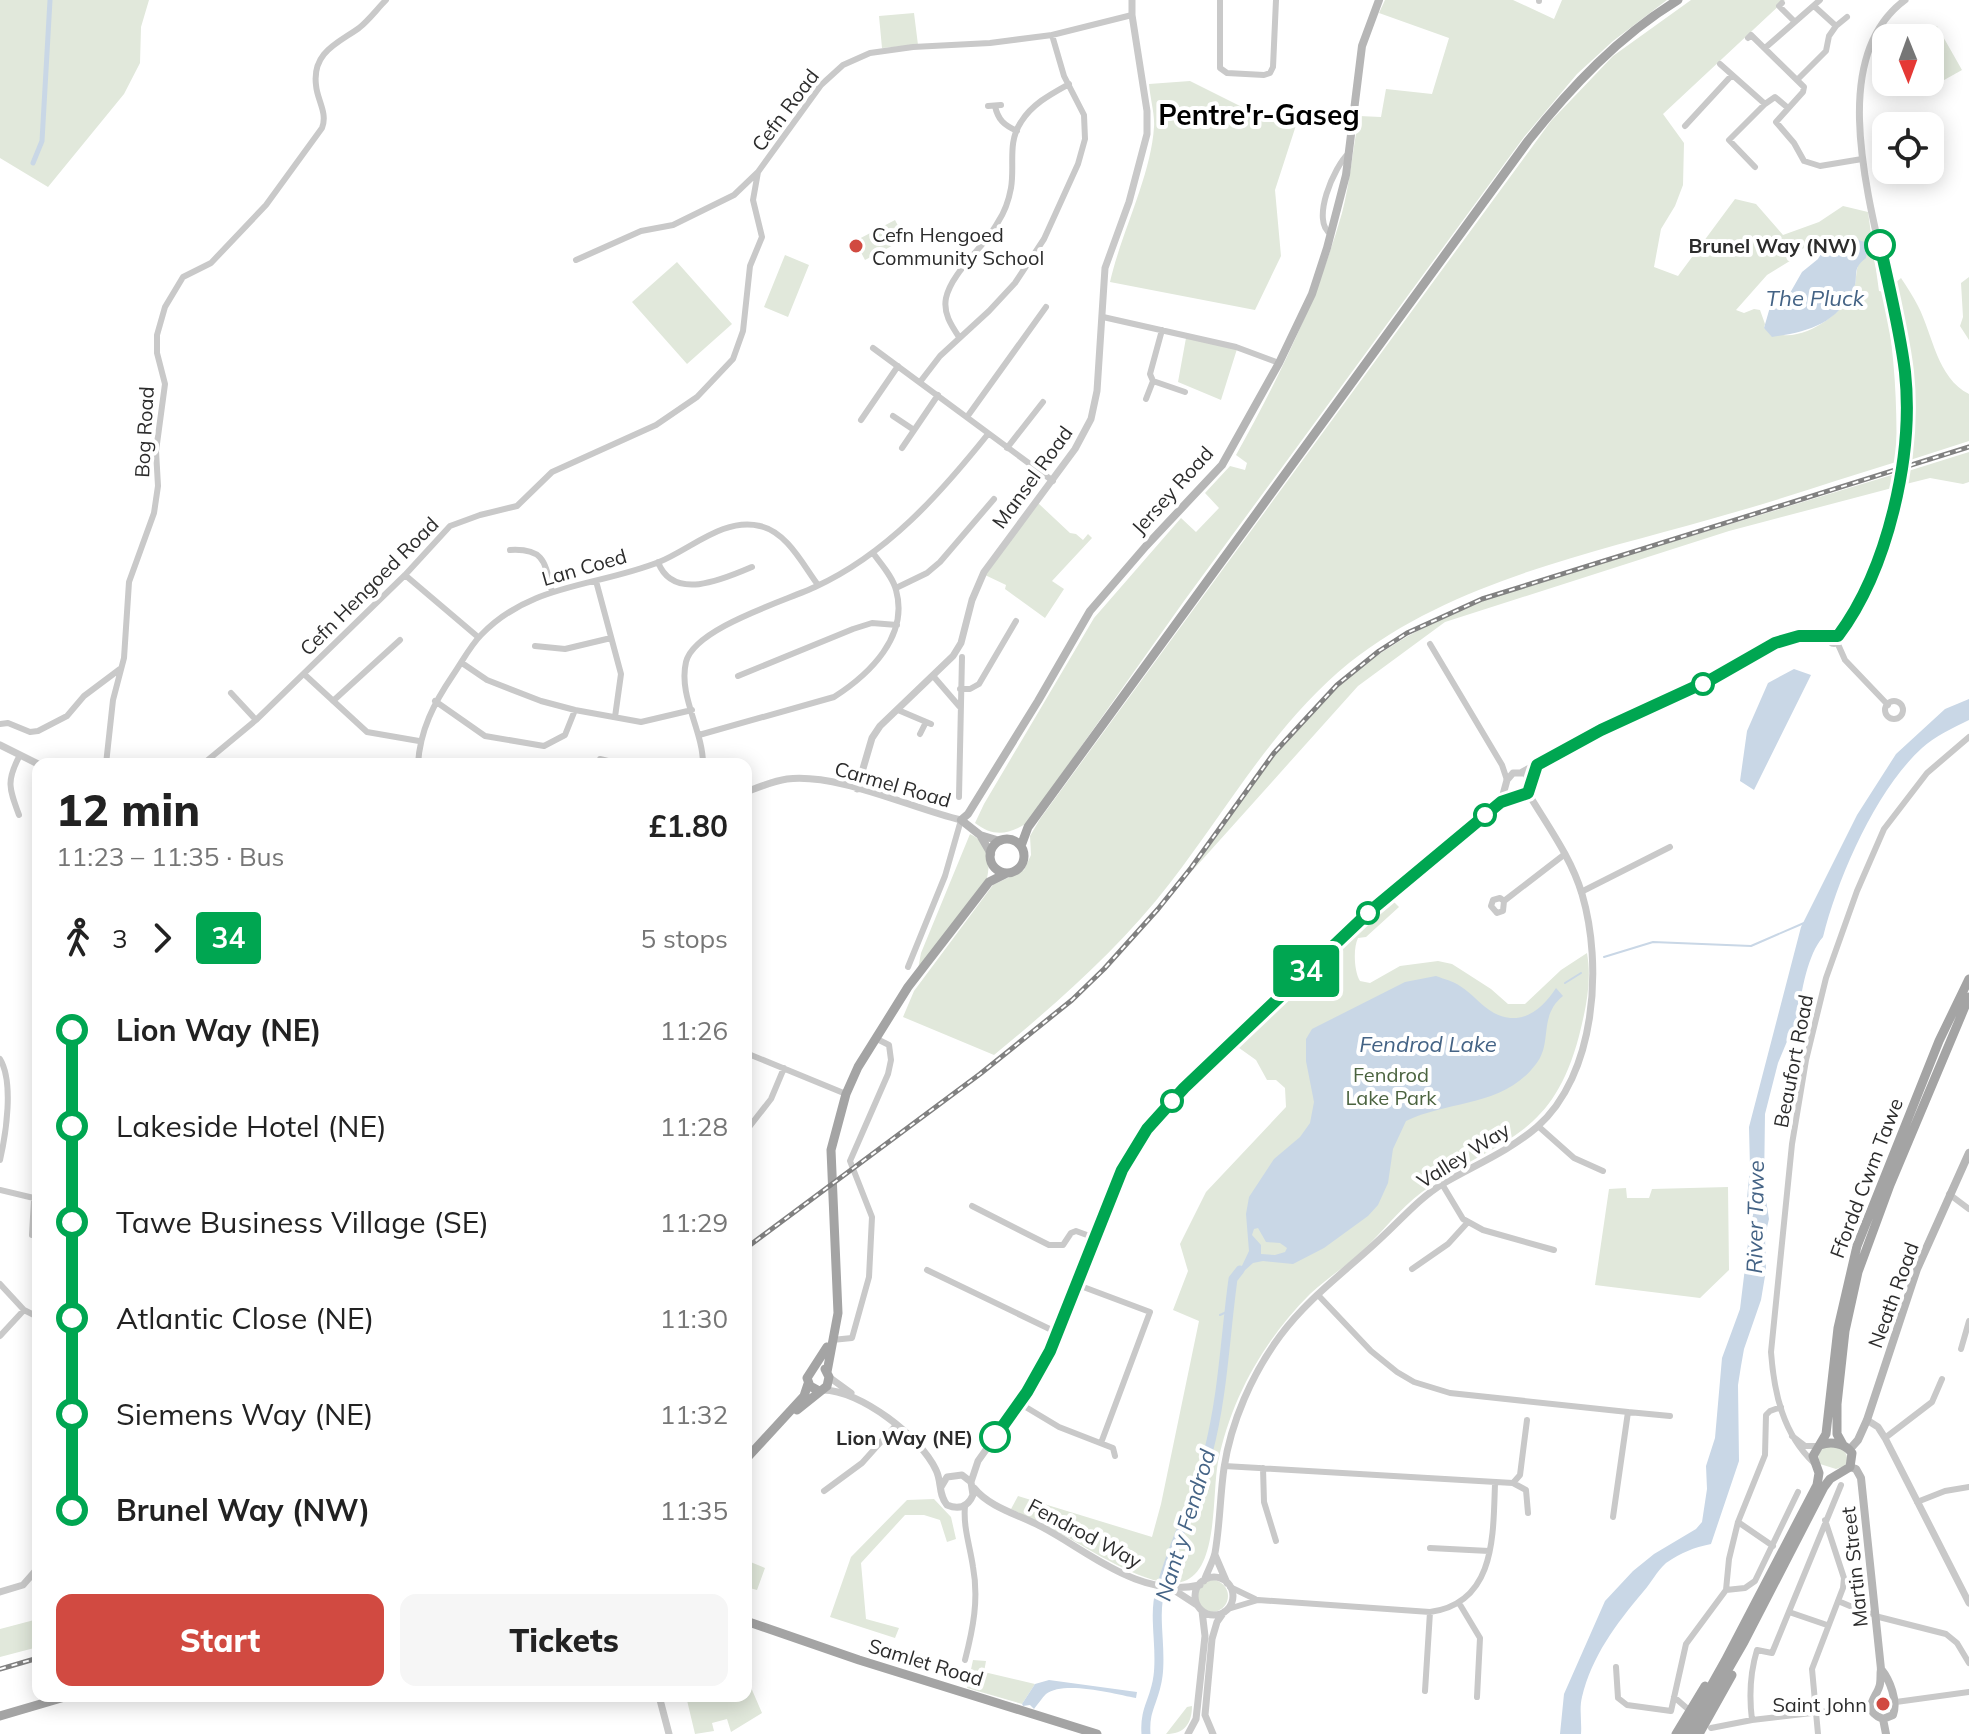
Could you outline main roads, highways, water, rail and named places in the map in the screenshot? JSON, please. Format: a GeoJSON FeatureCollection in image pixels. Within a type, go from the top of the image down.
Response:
{"type":"FeatureCollection","features":[{"type":"Feature","properties":{"kind":"main road","name":"Jersey Road"},"geometry":{"type":"LineString","coordinates":[[961,820],[1003,759],[1090,611],[1222,465],[1279,363],[1312,294],[1331,234],[1350,153],[1362,46],[1379,0]]}},
{"type":"Feature","properties":{"kind":"main road"},"geometry":{"type":"LineString","coordinates":[[1021,846],[1028,827],[1556,106],[1613,49],[1678,0]]}},
{"type":"Feature","properties":{"kind":"main road","name":"Carmel Road"},"geometry":{"type":"LineString","coordinates":[[961,820],[980,835],[1000,841]]}},
{"type":"Feature","properties":{"kind":"main road"},"geometry":{"type":"LineString","coordinates":[[989,882],[992,859],[1000,841],[1011,839],[1028,827]]}},
{"type":"Feature","properties":{"kind":"main road","name":"Carmel Road"},"geometry":{"type":"LineString","coordinates":[[980,835],[992,859]]}},
{"type":"Feature","properties":{"kind":"main road"},"geometry":{"type":"LineString","coordinates":[[783,1421],[829,1383],[837,1295],[831,1150],[846,1094],[875,1038],[908,987],[989,882],[1021,866],[1025,856],[1021,846],[1011,839]]}},
{"type":"Feature","properties":{"kind":"main road"},"geometry":{"type":"LineString","coordinates":[[992,859],[1007,873]]}},
{"type":"Feature","properties":{"kind":"main road","name":"Ffordd Cwm Tawe"},"geometry":{"type":"LineString","coordinates":[[1819,1446],[1826,1434],[1843,1299],[1857,1246],[1939,1041],[1969,979]]}},
{"type":"Feature","properties":{"kind":"main road","name":"Ffordd Cwm Tawe"},"geometry":{"type":"LineString","coordinates":[[1846,1447],[1837,1434],[1837,1404],[1845,1331],[1858,1272],[1890,1185],[1969,997]]}},
{"type":"Feature","properties":{"kind":"main road","name":"Neath Road"},"geometry":{"type":"LineString","coordinates":[[1846,1447],[1858,1440],[1867,1420],[1917,1269],[1969,1153]]}},
{"type":"Feature","properties":{"kind":"main road"},"geometry":{"type":"LineString","coordinates":[[752,1453],[804,1396],[808,1375],[832,1340]]}},
{"type":"Feature","properties":{"kind":"main road"},"geometry":{"type":"LineString","coordinates":[[814,1369],[820,1368],[828,1374]]}},
{"type":"Feature","properties":{"kind":"main road"},"geometry":{"type":"LineString","coordinates":[[808,1384],[820,1390]]}},
{"type":"Feature","properties":{"kind":"main road"},"geometry":{"type":"LineString","coordinates":[[1684,1734],[1741,1639],[1817,1485],[1819,1473],[1814,1454],[1819,1446],[1826,1443],[1846,1447],[1852,1457],[1850,1467],[1838,1473],[1824,1487],[1691,1734]]}},
{"type":"Feature","properties":{"kind":"main road"},"geometry":{"type":"LineString","coordinates":[[1815,1464],[1821,1470],[1838,1473]]}},
{"type":"Feature","properties":{"kind":"main road","name":"Martin Street"},"geometry":{"type":"LineString","coordinates":[[1850,1467],[1856,1469],[1861,1478],[1885,1688]]}},
{"type":"Feature","properties":{"kind":"main road","name":"Samlet Road"},"geometry":{"type":"LineString","coordinates":[[752,1623],[859,1660],[1097,1734]]}},
{"type":"Feature","properties":{"kind":"main road"},"geometry":{"type":"LineString","coordinates":[[1676,1734],[1689,1710],[1741,1639]]}},
{"type":"Feature","properties":{"kind":"main road"},"geometry":{"type":"LineString","coordinates":[[1699,1734],[1737,1665],[1741,1639]]}},
{"type":"Feature","properties":{"kind":"main road"},"geometry":{"type":"LineString","coordinates":[[1885,1688],[1896,1702],[1893,1715],[1883,1719],[1876,1716],[1871,1699],[1885,1688]]}},
{"type":"Feature","properties":{"kind":"main road"},"geometry":{"type":"LineString","coordinates":[[0,1716],[48,1702]]}},
{"type":"Feature","properties":{"kind":"main road"},"geometry":{"type":"LineString","coordinates":[[1883,1719],[1886,1734]]}},
{"type":"Feature","properties":{"kind":"water","name":"The Pluck"},"geometry":{"type":"Polygon","coordinates":[[[1849,237],[1868,243],[1866,258],[1858,266],[1855,285],[1846,302],[1820,324],[1772,337],[1764,328],[1770,307],[1790,293],[1802,272],[1818,259],[1826,244],[1849,237]]]}},
{"type":"Feature","properties":{"kind":"water"},"geometry":{"type":"Polygon","coordinates":[[[1794,669],[1811,675],[1754,790],[1740,781],[1747,731],[1768,683],[1794,669]]]}},
{"type":"Feature","properties":{"kind":"water","name":"River Tawe"},"geometry":{"type":"Polygon","coordinates":[[[1969,699],[1969,720],[1944,732],[1922,748],[1905,766],[1874,810],[1838,888],[1823,937],[1807,969],[1796,1033],[1788,1039],[1778,1063],[1765,1114],[1764,1187],[1769,1219],[1765,1236],[1766,1270],[1761,1300],[1744,1349],[1738,1385],[1739,1461],[1711,1544],[1683,1553],[1659,1570],[1614,1628],[1592,1668],[1581,1702],[1581,1734],[1560,1734],[1564,1694],[1605,1601],[1633,1571],[1702,1522],[1707,1489],[1706,1466],[1715,1438],[1722,1358],[1740,1309],[1752,1210],[1747,1198],[1749,1127],[1801,927],[1857,815],[1896,754],[1945,709],[1969,699]]]}},
{"type":"Feature","properties":{"kind":"water","name":"Fendrod Lake"},"geometry":{"type":"Polygon","coordinates":[[[1436,976],[1457,984],[1494,1013],[1513,1018],[1530,1014],[1556,988],[1563,996],[1551,1012],[1541,1056],[1523,1078],[1492,1095],[1406,1121],[1393,1149],[1388,1183],[1378,1205],[1368,1216],[1324,1248],[1293,1264],[1263,1261],[1253,1263],[1243,1272],[1240,1270],[1249,1251],[1246,1214],[1249,1197],[1274,1159],[1300,1137],[1310,1123],[1314,1102],[1306,1061],[1306,1039],[1312,1029],[1405,982],[1436,976]],[[1258,1228],[1254,1229],[1252,1235],[1261,1245],[1261,1254],[1275,1255],[1285,1252],[1287,1248],[1280,1243],[1266,1242],[1258,1228]]]}},
{"type":"Feature","properties":{"kind":"water"},"geometry":{"type":"Polygon","coordinates":[[[1049,1680],[1137,1692],[1136,1698],[1090,1689],[1065,1688],[1046,1694],[1034,1709],[1030,1705],[1023,1706],[1035,1684],[1049,1680]]]}},
{"type":"Feature","properties":{"kind":"waterway"},"geometry":{"type":"LineString","coordinates":[[33,163],[42,141],[50,0]]}},
{"type":"Feature","properties":{"kind":"waterway","name":"Nant y Fendrod"},"geometry":{"type":"LineString","coordinates":[[1604,957],[1653,942],[1751,946],[1804,923]]}},
{"type":"Feature","properties":{"kind":"waterway","name":"Nant y Fendrod"},"geometry":{"type":"LineString","coordinates":[[1565,983],[1581,973]]}},
{"type":"Feature","properties":{"kind":"waterway","name":"Nant y Fendrod"},"geometry":{"type":"LineString","coordinates":[[1146,1734],[1147,1717],[1158,1676],[1157,1612],[1160,1591],[1208,1453],[1220,1388],[1233,1279],[1240,1270]]}},
{"type":"Feature","properties":{"kind":"waterway"},"geometry":{"type":"LineString","coordinates":[[1220,1315],[1229,1311]]}},
{"type":"Feature","properties":{"kind":"railway"},"geometry":{"type":"LineString","coordinates":[[752,1244],[980,1074],[1072,1000],[1158,909],[1274,753],[1337,685],[1379,651],[1407,633],[1482,599],[1969,447]]}},
{"type":"Feature","properties":{"kind":"railway"},"geometry":{"type":"LineString","coordinates":[[0,1669],[32,1660]]}},
{"type":"Feature","properties":{"kind":"place","name":"Brunel Way (NW)"},"geometry":{"type":"Point","coordinates":[1880,245]}},
{"type":"Feature","properties":{"kind":"place","name":"Cefn Hengoed Community School"},"geometry":{"type":"Point","coordinates":[856,246]}},
{"type":"Feature","properties":{"kind":"place","name":"Lion Way (NE)"},"geometry":{"type":"Point","coordinates":[995,1437]}},
{"type":"Feature","properties":{"kind":"place","name":"Saint John"},"geometry":{"type":"Point","coordinates":[1883,1704]}},
{"type":"Feature","properties":{"kind":"district","name":"Pentre'r-Gaseg"},"geometry":{"type":"Point","coordinates":[1259,114]}},
{"type":"Feature","properties":{"kind":"park label","name":"Fendrod Lake Park"},"geometry":{"type":"Point","coordinates":[1391,1086]}}]}
